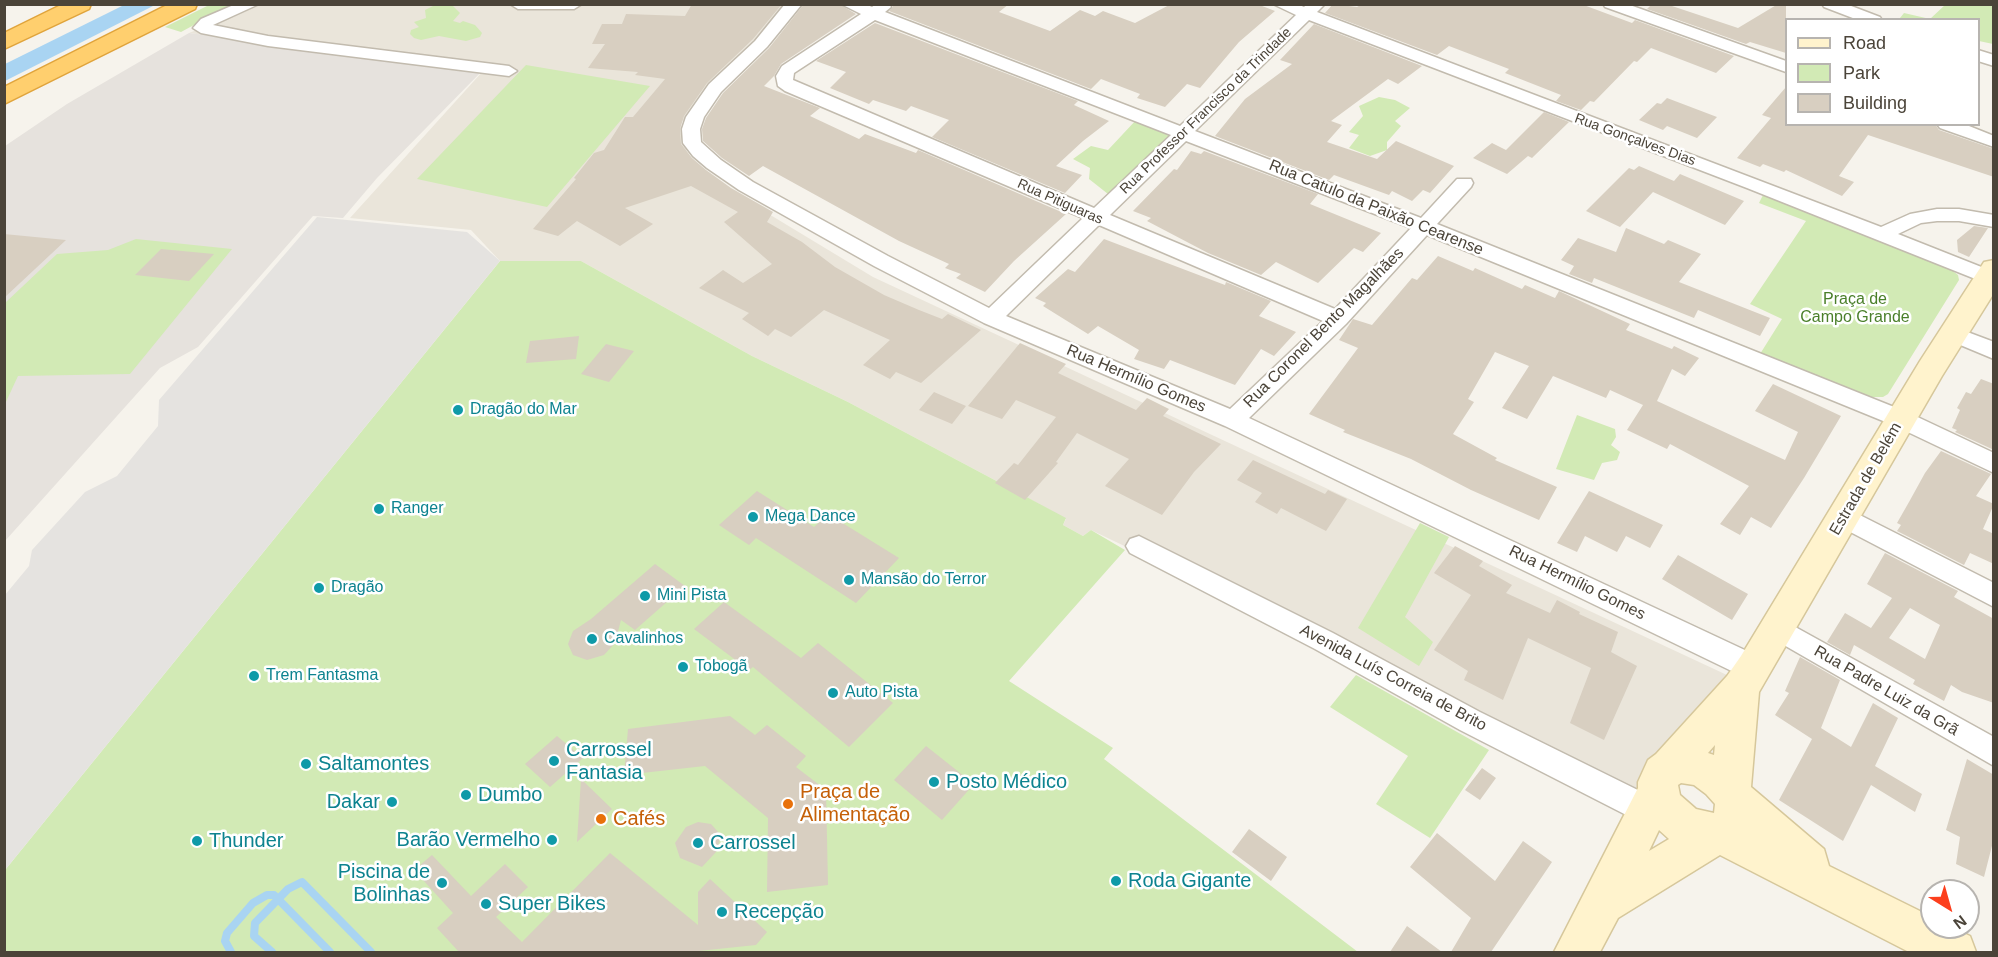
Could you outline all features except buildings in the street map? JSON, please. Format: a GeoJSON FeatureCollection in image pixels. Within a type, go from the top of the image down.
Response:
{"type":"FeatureCollection","features":[{"type":"Feature","properties":{"kind":"highway"},"geometry":{"type":"LineString","coordinates":[[4,42],[81,4]]}},
{"type":"Feature","properties":{"kind":"highway"},"geometry":{"type":"LineString","coordinates":[[4,97],[187,4]]}},
{"type":"Feature","properties":{"kind":"main road","name":"Estrada de Belém"},"geometry":{"type":"LineString","coordinates":[[1576,952],[1659,790],[1747,678],[1779,629],[1901,419],[1991,273]]}},
{"type":"Feature","properties":{"kind":"main road","name":"Estrada de Belém"},"geometry":{"type":"LineString","coordinates":[[1725,814],[1747,678]]}},
{"type":"Feature","properties":{"kind":"main road"},"geometry":{"type":"LineString","coordinates":[[1725,814],[1698,832],[1681,823],[1666,809],[1659,790],[1681,764],[1694,766],[1720,781],[1725,814],[1854,902],[1954,952]]}},
{"type":"Feature","properties":{"kind":"main road"},"geometry":{"type":"LineString","coordinates":[[1603,903],[1725,814]]}},
{"type":"Feature","properties":{"kind":"street"},"geometry":{"type":"LineString","coordinates":[[251,4],[201,27],[207,31],[267,41],[509,71]]}},
{"type":"Feature","properties":{"kind":"street"},"geometry":{"type":"LineString","coordinates":[[518,4],[574,4]]}},
{"type":"Feature","properties":{"kind":"street","name":"Rua Hermílio Gomes"},"geometry":{"type":"LineString","coordinates":[[794,4],[760,44],[707,98],[695,117],[691,129],[692,143],[714,164],[746,186],[881,261],[991,318],[1233,420],[1747,678]]}},
{"type":"Feature","properties":{"kind":"street","name":"Rua Catulo da Paixão Cearense"},"geometry":{"type":"LineString","coordinates":[[849,4],[879,9],[1424,226],[1901,419],[1994,464]]}},
{"type":"Feature","properties":{"kind":"street","name":"Rua Gonçalves Dias"},"geometry":{"type":"LineString","coordinates":[[1281,4],[1312,9],[1882,234],[1991,273]]}},
{"type":"Feature","properties":{"kind":"street"},"geometry":{"type":"LineString","coordinates":[[1611,4],[1785,67]]}},
{"type":"Feature","properties":{"kind":"street"},"geometry":{"type":"LineString","coordinates":[[1830,4],[1868,18]]}},
{"type":"Feature","properties":{"kind":"street","name":"Rua Pitiguaras"},"geometry":{"type":"LineString","coordinates":[[879,9],[788,70],[784,76],[784,82],[791,87],[1338,319]]}},
{"type":"Feature","properties":{"kind":"street","name":"Rua Professor Francisco da Trindade"},"geometry":{"type":"LineString","coordinates":[[991,318],[1312,9]]}},
{"type":"Feature","properties":{"kind":"street"},"geometry":{"type":"LineString","coordinates":[[1951,126],[1994,142]]}},
{"type":"Feature","properties":{"kind":"street","name":"Rua Coronel Bento Magalhães"},"geometry":{"type":"LineString","coordinates":[[1233,420],[1338,319],[1464,183]]}},
{"type":"Feature","properties":{"kind":"street"},"geometry":{"type":"LineString","coordinates":[[1882,234],[1917,218],[1937,215],[1959,215],[1994,221]]}},
{"type":"Feature","properties":{"kind":"street"},"geometry":{"type":"LineString","coordinates":[[1954,334],[1994,351]]}},
{"type":"Feature","properties":{"kind":"street"},"geometry":{"type":"LineString","coordinates":[[1844,517],[1994,596]]}},
{"type":"Feature","properties":{"kind":"street","name":"Avenida Luís Correia de Brito"},"geometry":{"type":"LineString","coordinates":[[1139,546],[1324,641],[1470,721],[1659,790]]}},
{"type":"Feature","properties":{"kind":"street","name":"Rua Padre Luiz da Grã"},"geometry":{"type":"LineString","coordinates":[[1779,629],[1994,753]]}},
{"type":"Feature","properties":{"kind":"shaded area"},"geometry":{"type":"Polygon","coordinates":[[[262,4],[788,5],[680,124],[691,167],[873,277],[1742,682],[1642,794],[1091,530],[1083,536],[1063,525],[1066,519],[1004,485],[848,402],[752,356],[581,261],[500,261],[471,230],[350,218],[483,71],[189,33],[262,4]]]}},
{"type":"Feature","properties":{"kind":"shaded area"},"geometry":{"type":"Polygon","coordinates":[[[189,33],[483,70],[377,178],[343,218],[313,216],[198,347],[160,368],[5,541],[5,146],[67,104],[189,33]]]}},
{"type":"Feature","properties":{"kind":"shaded area"},"geometry":{"type":"Polygon","coordinates":[[[317,217],[467,232],[500,261],[5,870],[5,595],[29,566],[32,550],[85,492],[117,476],[158,426],[159,400],[317,217]]]}},
{"type":"Feature","properties":{"kind":"green space"},"geometry":{"type":"Polygon","coordinates":[[[209,5],[245,5],[207,18],[181,32],[165,27],[209,5]]]}},
{"type":"Feature","properties":{"kind":"green space"},"geometry":{"type":"Polygon","coordinates":[[[435,5],[452,5],[460,13],[453,21],[475,25],[482,33],[480,37],[466,41],[439,36],[421,40],[414,38],[410,34],[411,30],[419,27],[414,22],[426,18],[425,10],[435,5]]]}},
{"type":"Feature","properties":{"kind":"green space"},"geometry":{"type":"Polygon","coordinates":[[[1945,5],[1993,5],[1993,44],[1980,41],[1980,18],[1931,18],[1945,5]]]}},
{"type":"Feature","properties":{"kind":"green space"},"geometry":{"type":"Polygon","coordinates":[[[1904,13],[1926,18],[1900,18],[1904,13]]]}},
{"type":"Feature","properties":{"kind":"green space"},"geometry":{"type":"Polygon","coordinates":[[[526,65],[650,86],[547,207],[417,179],[526,65]]]}},
{"type":"Feature","properties":{"kind":"green space"},"geometry":{"type":"Polygon","coordinates":[[[1379,97],[1395,100],[1410,108],[1395,121],[1401,126],[1387,142],[1387,150],[1370,156],[1349,148],[1359,135],[1349,132],[1363,116],[1359,106],[1379,97]]]}},
{"type":"Feature","properties":{"kind":"green space"},"geometry":{"type":"Polygon","coordinates":[[[1137,119],[1173,134],[1108,194],[1089,179],[1090,168],[1073,159],[1091,146],[1108,150],[1137,119]]]}},
{"type":"Feature","properties":{"kind":"green space","name":"Praça de Campo Grande"},"geometry":{"type":"Polygon","coordinates":[[[1763,195],[1945,265],[1958,275],[1959,280],[1888,394],[1883,397],[1871,397],[1760,354],[1782,319],[1750,304],[1806,221],[1759,203],[1763,195]]]}},
{"type":"Feature","properties":{"kind":"green space"},"geometry":{"type":"Polygon","coordinates":[[[136,239],[232,249],[130,374],[18,376],[5,404],[5,303],[57,254],[108,250],[136,239]]]}},
{"type":"Feature","properties":{"kind":"green space"},"geometry":{"type":"Polygon","coordinates":[[[500,261],[581,261],[752,356],[848,402],[1066,518],[1063,525],[1083,536],[1091,530],[1125,550],[1009,681],[1113,748],[1104,759],[1358,952],[5,952],[5,870],[500,261]]]}},
{"type":"Feature","properties":{"kind":"green space"},"geometry":{"type":"Polygon","coordinates":[[[1577,415],[1615,429],[1616,437],[1611,445],[1620,452],[1617,460],[1602,463],[1594,480],[1556,469],[1577,415]]]}},
{"type":"Feature","properties":{"kind":"green space"},"geometry":{"type":"Polygon","coordinates":[[[1420,523],[1449,537],[1405,617],[1433,642],[1419,666],[1358,628],[1420,523]]]}},
{"type":"Feature","properties":{"kind":"green space"},"geometry":{"type":"Polygon","coordinates":[[[1356,675],[1489,750],[1430,838],[1376,804],[1408,756],[1330,707],[1356,675]]]}},
{"type":"Feature","properties":{"kind":"water"},"geometry":{"type":"Polygon","coordinates":[[[124,5],[155,5],[5,81],[5,64],[124,5]]]}},
{"type":"Feature","properties":{"kind":"waterway"},"geometry":{"type":"LineString","coordinates":[[278,899],[288,889],[302,882],[371,952]]}},
{"type":"Feature","properties":{"kind":"waterway"},"geometry":{"type":"LineString","coordinates":[[231,952],[225,941],[227,933],[253,903],[267,895],[274,895],[278,899]]}},
{"type":"Feature","properties":{"kind":"waterway"},"geometry":{"type":"LineString","coordinates":[[272,952],[254,936],[255,923],[278,899]]}},
{"type":"Feature","properties":{"kind":"waterway"},"geometry":{"type":"LineString","coordinates":[[278,899],[330,952]]}},
{"type":"Feature","properties":{"kind":"place","name":"Dragão do Mar"},"geometry":{"type":"Point","coordinates":[458,410]}},
{"type":"Feature","properties":{"kind":"place","name":"Ranger"},"geometry":{"type":"Point","coordinates":[379,509]}},
{"type":"Feature","properties":{"kind":"place","name":"Mega Dance"},"geometry":{"type":"Point","coordinates":[753,517]}},
{"type":"Feature","properties":{"kind":"place","name":"Mansão do Terror"},"geometry":{"type":"Point","coordinates":[849,580]}},
{"type":"Feature","properties":{"kind":"place","name":"Dragão"},"geometry":{"type":"Point","coordinates":[319,588]}},
{"type":"Feature","properties":{"kind":"place","name":"Mini Pista"},"geometry":{"type":"Point","coordinates":[645,596]}},
{"type":"Feature","properties":{"kind":"place","name":"Cavalinhos"},"geometry":{"type":"Point","coordinates":[592,639]}},
{"type":"Feature","properties":{"kind":"place","name":"Tobogã"},"geometry":{"type":"Point","coordinates":[683,667]}},
{"type":"Feature","properties":{"kind":"place","name":"Trem Fantasma"},"geometry":{"type":"Point","coordinates":[254,676]}},
{"type":"Feature","properties":{"kind":"place","name":"Auto Pista"},"geometry":{"type":"Point","coordinates":[833,693]}},
{"type":"Feature","properties":{"kind":"place","name":"Carrossel Fantasia"},"geometry":{"type":"Point","coordinates":[554,761]}},
{"type":"Feature","properties":{"kind":"place","name":"Saltamontes"},"geometry":{"type":"Point","coordinates":[306,764]}},
{"type":"Feature","properties":{"kind":"place","name":"Posto Médico"},"geometry":{"type":"Point","coordinates":[934,782]}},
{"type":"Feature","properties":{"kind":"place","name":"Dumbo"},"geometry":{"type":"Point","coordinates":[466,795]}},
{"type":"Feature","properties":{"kind":"place","name":"Dakar"},"geometry":{"type":"Point","coordinates":[392,802]}},
{"type":"Feature","properties":{"kind":"place","name":"Praça de Alimentação"},"geometry":{"type":"Point","coordinates":[788,804]}},
{"type":"Feature","properties":{"kind":"place","name":"Cafés"},"geometry":{"type":"Point","coordinates":[601,819]}},
{"type":"Feature","properties":{"kind":"place","name":"Barão Vermelho"},"geometry":{"type":"Point","coordinates":[552,840]}},
{"type":"Feature","properties":{"kind":"place","name":"Thunder"},"geometry":{"type":"Point","coordinates":[197,841]}},
{"type":"Feature","properties":{"kind":"place","name":"Carrossel"},"geometry":{"type":"Point","coordinates":[698,843]}},
{"type":"Feature","properties":{"kind":"place","name":"Roda Gigante"},"geometry":{"type":"Point","coordinates":[1116,881]}},
{"type":"Feature","properties":{"kind":"place","name":"Piscina de Bolinhas"},"geometry":{"type":"Point","coordinates":[442,883]}},
{"type":"Feature","properties":{"kind":"place","name":"Super Bikes"},"geometry":{"type":"Point","coordinates":[486,904]}},
{"type":"Feature","properties":{"kind":"place","name":"Recepção"},"geometry":{"type":"Point","coordinates":[722,912]}}]}
